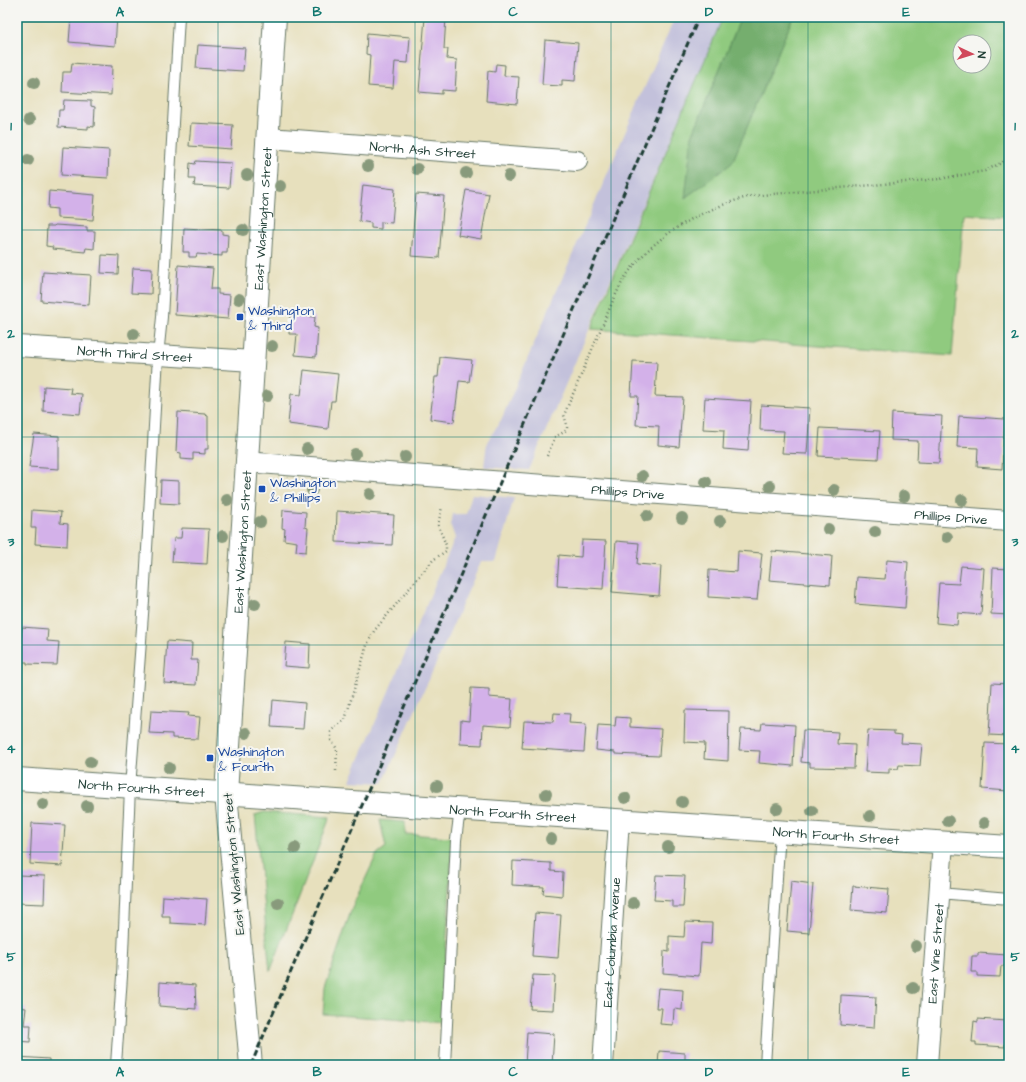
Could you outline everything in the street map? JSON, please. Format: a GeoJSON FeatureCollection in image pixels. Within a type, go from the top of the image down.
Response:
{"type":"FeatureCollection","features":[{"type":"Feature","properties":{"kind":"street","name":"East Washington Street"},"geometry":{"type":"LineString","coordinates":[[251,1065],[226,794],[275,17]]}},
{"type":"Feature","properties":{"kind":"street","name":"North Ash Street"},"geometry":{"type":"LineString","coordinates":[[268,138],[577,160]]}},
{"type":"Feature","properties":{"kind":"street","name":"North Third Street"},"geometry":{"type":"LineString","coordinates":[[17,346],[253,361]]}},
{"type":"Feature","properties":{"kind":"street","name":"Phillips Drive"},"geometry":{"type":"LineString","coordinates":[[246,462],[1009,520]]}},
{"type":"Feature","properties":{"kind":"street","name":"North Fourth Street"},"geometry":{"type":"LineString","coordinates":[[17,779],[130,788],[1009,846]]}},
{"type":"Feature","properties":{"kind":"street","name":"East Columbia Avenue"},"geometry":{"type":"LineString","coordinates":[[603,1065],[619,820]]}},
{"type":"Feature","properties":{"kind":"street","name":"East Vine Street"},"geometry":{"type":"LineString","coordinates":[[927,1065],[943,842]]}},
{"type":"Feature","properties":{"kind":"lane"},"geometry":{"type":"LineString","coordinates":[[116,1065],[122,976],[130,788],[144,609],[179,17]]}},
{"type":"Feature","properties":{"kind":"lane"},"geometry":{"type":"LineString","coordinates":[[445,1065],[456,840],[460,809]]}},
{"type":"Feature","properties":{"kind":"lane"},"geometry":{"type":"LineString","coordinates":[[765,1065],[780,831]]}},
{"type":"Feature","properties":{"kind":"lane"},"geometry":{"type":"LineString","coordinates":[[939,893],[1009,899]]}},
{"type":"Feature","properties":{"kind":"path"},"geometry":{"type":"LineString","coordinates":[[547,456],[555,437],[565,432],[568,428],[564,415],[612,302],[626,277],[638,261],[656,243],[687,221],[723,204],[751,196],[939,179],[986,171],[1009,159]]}},
{"type":"Feature","properties":{"kind":"path"},"geometry":{"type":"LineString","coordinates":[[336,771],[337,749],[331,740],[331,732],[344,720],[367,645],[374,631],[433,560],[446,551],[446,545],[438,525],[442,507]]}},
{"type":"Feature","properties":{"kind":"shaded area"},"geometry":{"type":"Polygon","coordinates":[[[675,17],[723,17],[529,470],[484,467],[487,442],[501,420],[675,17]]]}},
{"type":"Feature","properties":{"kind":"shaded area"},"geometry":{"type":"Polygon","coordinates":[[[472,494],[514,498],[496,562],[481,562],[383,783],[350,781],[455,538],[450,524],[453,514],[466,514],[472,494]]]}},
{"type":"Feature","properties":{"kind":"green space"},"geometry":{"type":"Polygon","coordinates":[[[637,17],[675,17],[674,21],[637,17]]]}},
{"type":"Feature","properties":{"kind":"green space"},"geometry":{"type":"Polygon","coordinates":[[[723,17],[1009,17],[1009,217],[964,214],[952,356],[591,329],[723,17]]]}},
{"type":"Feature","properties":{"kind":"green space"},"geometry":{"type":"Polygon","coordinates":[[[741,17],[793,17],[732,163],[685,198],[692,136],[741,17]]]}},
{"type":"Feature","properties":{"kind":"green space"},"geometry":{"type":"Polygon","coordinates":[[[264,812],[330,817],[270,972],[255,815],[264,812]]]}},
{"type":"Feature","properties":{"kind":"green space"},"geometry":{"type":"Polygon","coordinates":[[[380,820],[405,822],[405,834],[452,837],[444,1023],[323,1014],[325,988],[353,905],[377,854],[386,847],[380,820]]]}},
{"type":"Feature","properties":{"kind":"building"},"geometry":{"type":"Polygon","coordinates":[[[71,17],[117,17],[115,46],[69,42],[71,17]]]}},
{"type":"Feature","properties":{"kind":"building"},"geometry":{"type":"Polygon","coordinates":[[[425,17],[446,17],[444,49],[448,49],[447,59],[457,60],[455,91],[442,90],[442,94],[419,92],[425,17]]]}},
{"type":"Feature","properties":{"kind":"building"},"geometry":{"type":"Polygon","coordinates":[[[367,33],[410,37],[408,63],[395,62],[393,88],[368,86],[370,55],[366,54],[367,33]]]}},
{"type":"Feature","properties":{"kind":"building"},"geometry":{"type":"Polygon","coordinates":[[[545,40],[578,43],[575,81],[562,80],[562,86],[542,85],[545,40]]]}},
{"type":"Feature","properties":{"kind":"building"},"geometry":{"type":"Polygon","coordinates":[[[198,45],[245,48],[243,71],[196,68],[198,45]]]}},
{"type":"Feature","properties":{"kind":"building"},"geometry":{"type":"Polygon","coordinates":[[[72,63],[112,66],[111,95],[62,92],[63,72],[71,72],[72,63]]]}},
{"type":"Feature","properties":{"kind":"building"},"geometry":{"type":"Polygon","coordinates":[[[496,64],[505,65],[504,76],[519,77],[517,104],[486,101],[488,71],[495,72],[496,64]]]}},
{"type":"Feature","properties":{"kind":"building"},"geometry":{"type":"Polygon","coordinates":[[[64,100],[91,101],[91,106],[95,107],[94,127],[88,126],[88,129],[58,127],[59,110],[63,110],[64,100]]]}},
{"type":"Feature","properties":{"kind":"building"},"geometry":{"type":"Polygon","coordinates":[[[191,123],[233,125],[231,149],[189,146],[191,123]]]}},
{"type":"Feature","properties":{"kind":"building"},"geometry":{"type":"Polygon","coordinates":[[[63,147],[109,150],[108,178],[61,175],[63,147]]]}},
{"type":"Feature","properties":{"kind":"building"},"geometry":{"type":"Polygon","coordinates":[[[196,161],[231,163],[229,188],[194,186],[195,179],[189,179],[190,163],[195,164],[196,161]]]}},
{"type":"Feature","properties":{"kind":"building"},"geometry":{"type":"Polygon","coordinates":[[[363,185],[395,189],[392,223],[381,222],[381,229],[371,228],[371,223],[359,221],[363,185]]]}},
{"type":"Feature","properties":{"kind":"building"},"geometry":{"type":"Polygon","coordinates":[[[466,190],[489,194],[481,239],[458,235],[466,190]]]}},
{"type":"Feature","properties":{"kind":"building"},"geometry":{"type":"Polygon","coordinates":[[[49,191],[95,195],[93,220],[57,218],[57,209],[48,208],[49,191]]]}},
{"type":"Feature","properties":{"kind":"building"},"geometry":{"type":"Polygon","coordinates":[[[416,194],[444,196],[439,258],[411,256],[416,194]]]}},
{"type":"Feature","properties":{"kind":"building"},"geometry":{"type":"Polygon","coordinates":[[[47,226],[87,227],[87,231],[95,231],[94,249],[86,248],[85,252],[52,249],[53,247],[46,246],[47,226]]]}},
{"type":"Feature","properties":{"kind":"building"},"geometry":{"type":"Polygon","coordinates":[[[184,228],[222,230],[222,234],[228,235],[227,253],[222,253],[222,256],[197,254],[196,257],[189,257],[189,252],[183,252],[184,228]]]}},
{"type":"Feature","properties":{"kind":"building"},"geometry":{"type":"Polygon","coordinates":[[[102,255],[119,256],[118,274],[101,273],[102,255]]]}},
{"type":"Feature","properties":{"kind":"building"},"geometry":{"type":"Polygon","coordinates":[[[178,265],[213,268],[211,289],[218,289],[218,294],[230,295],[228,319],[175,315],[178,265]]]}},
{"type":"Feature","properties":{"kind":"building"},"geometry":{"type":"Polygon","coordinates":[[[133,268],[152,269],[151,294],[131,293],[133,268]]]}},
{"type":"Feature","properties":{"kind":"building"},"geometry":{"type":"Polygon","coordinates":[[[43,272],[91,275],[89,305],[41,301],[43,272]]]}},
{"type":"Feature","properties":{"kind":"building"},"geometry":{"type":"Polygon","coordinates":[[[290,315],[315,317],[314,327],[318,328],[316,357],[295,355],[297,334],[289,334],[290,315]]]}},
{"type":"Feature","properties":{"kind":"building"},"geometry":{"type":"Polygon","coordinates":[[[440,357],[472,360],[469,382],[459,381],[454,422],[430,419],[435,377],[438,377],[440,357]]]}},
{"type":"Feature","properties":{"kind":"building"},"geometry":{"type":"Polygon","coordinates":[[[633,361],[657,362],[655,396],[683,397],[679,447],[658,445],[659,426],[636,425],[638,396],[631,396],[633,361]]]}},
{"type":"Feature","properties":{"kind":"building"},"geometry":{"type":"Polygon","coordinates":[[[304,370],[338,374],[335,401],[331,401],[328,429],[288,424],[291,394],[301,395],[304,370]]]}},
{"type":"Feature","properties":{"kind":"building"},"geometry":{"type":"Polygon","coordinates":[[[44,386],[71,388],[70,393],[82,394],[80,414],[43,411],[44,386]]]}},
{"type":"Feature","properties":{"kind":"building"},"geometry":{"type":"Polygon","coordinates":[[[705,398],[751,401],[748,451],[723,449],[724,430],[703,429],[705,398]]]}},
{"type":"Feature","properties":{"kind":"building"},"geometry":{"type":"Polygon","coordinates":[[[761,405],[810,408],[807,454],[782,453],[784,431],[760,430],[761,405]]]}},
{"type":"Feature","properties":{"kind":"building"},"geometry":{"type":"Polygon","coordinates":[[[178,412],[205,414],[208,416],[208,449],[205,449],[205,454],[193,453],[193,460],[181,459],[181,453],[176,452],[178,412]]]}},
{"type":"Feature","properties":{"kind":"building"},"geometry":{"type":"Polygon","coordinates":[[[892,413],[942,416],[939,463],[917,462],[918,441],[891,440],[892,413]]]}},
{"type":"Feature","properties":{"kind":"building"},"geometry":{"type":"Polygon","coordinates":[[[959,416],[1005,419],[1002,469],[977,467],[978,448],[957,447],[959,416]]]}},
{"type":"Feature","properties":{"kind":"building"},"geometry":{"type":"Polygon","coordinates":[[[820,428],[880,431],[878,459],[818,456],[820,428]]]}},
{"type":"Feature","properties":{"kind":"building"},"geometry":{"type":"Polygon","coordinates":[[[34,434],[59,436],[59,469],[29,467],[34,434]]]}},
{"type":"Feature","properties":{"kind":"building"},"geometry":{"type":"Polygon","coordinates":[[[161,480],[179,481],[179,504],[160,503],[161,480]]]}},
{"type":"Feature","properties":{"kind":"building"},"geometry":{"type":"Polygon","coordinates":[[[32,510],[61,512],[60,523],[68,524],[67,546],[35,544],[36,528],[31,528],[32,510]]]}},
{"type":"Feature","properties":{"kind":"building"},"geometry":{"type":"Polygon","coordinates":[[[283,510],[306,512],[305,527],[308,528],[306,552],[296,551],[297,542],[284,540],[285,529],[282,528],[283,510]]]}},
{"type":"Feature","properties":{"kind":"building"},"geometry":{"type":"Polygon","coordinates":[[[337,511],[394,515],[392,545],[336,542],[337,511]]]}},
{"type":"Feature","properties":{"kind":"building"},"geometry":{"type":"Polygon","coordinates":[[[182,528],[209,529],[207,564],[172,562],[174,538],[181,538],[182,528]]]}},
{"type":"Feature","properties":{"kind":"building"},"geometry":{"type":"Polygon","coordinates":[[[582,540],[606,541],[603,589],[557,586],[559,555],[581,557],[582,540]]]}},
{"type":"Feature","properties":{"kind":"building"},"geometry":{"type":"Polygon","coordinates":[[[616,541],[639,543],[637,564],[661,566],[659,596],[612,592],[616,541]]]}},
{"type":"Feature","properties":{"kind":"building"},"geometry":{"type":"Polygon","coordinates":[[[738,551],[762,553],[757,600],[708,597],[709,570],[737,572],[738,551]]]}},
{"type":"Feature","properties":{"kind":"building"},"geometry":{"type":"Polygon","coordinates":[[[772,551],[832,556],[830,585],[769,580],[772,551]]]}},
{"type":"Feature","properties":{"kind":"building"},"geometry":{"type":"Polygon","coordinates":[[[887,560],[908,562],[905,608],[855,604],[857,577],[885,579],[887,560]]]}},
{"type":"Feature","properties":{"kind":"building"},"geometry":{"type":"Polygon","coordinates":[[[961,566],[984,568],[981,615],[958,613],[957,625],[936,623],[939,583],[959,584],[961,566]]]}},
{"type":"Feature","properties":{"kind":"building"},"geometry":{"type":"Polygon","coordinates":[[[993,568],[1009,569],[1009,615],[991,614],[993,568]]]}},
{"type":"Feature","properties":{"kind":"building"},"geometry":{"type":"Polygon","coordinates":[[[22,627],[48,629],[47,641],[59,642],[57,665],[27,664],[27,662],[19,662],[22,627]]]}},
{"type":"Feature","properties":{"kind":"building"},"geometry":{"type":"Polygon","coordinates":[[[167,641],[192,643],[191,660],[198,660],[196,685],[164,683],[167,641]]]}},
{"type":"Feature","properties":{"kind":"building"},"geometry":{"type":"Polygon","coordinates":[[[286,642],[310,644],[309,668],[284,666],[286,642]]]}},
{"type":"Feature","properties":{"kind":"building"},"geometry":{"type":"Polygon","coordinates":[[[992,683],[1009,684],[1009,736],[989,735],[992,683]]]}},
{"type":"Feature","properties":{"kind":"building"},"geometry":{"type":"Polygon","coordinates":[[[471,688],[489,689],[489,697],[512,699],[510,727],[483,725],[482,745],[460,744],[461,720],[469,721],[471,688]]]}},
{"type":"Feature","properties":{"kind":"building"},"geometry":{"type":"Polygon","coordinates":[[[273,700],[305,703],[303,729],[271,727],[273,700]]]}},
{"type":"Feature","properties":{"kind":"building"},"geometry":{"type":"Polygon","coordinates":[[[685,710],[729,711],[728,761],[704,759],[705,743],[684,742],[685,710]]]}},
{"type":"Feature","properties":{"kind":"building"},"geometry":{"type":"Polygon","coordinates":[[[151,711],[189,713],[188,716],[200,717],[198,739],[172,738],[172,734],[149,733],[151,711]]]}},
{"type":"Feature","properties":{"kind":"building"},"geometry":{"type":"Polygon","coordinates":[[[554,713],[570,714],[569,723],[586,724],[584,752],[522,748],[524,721],[553,722],[554,713]]]}},
{"type":"Feature","properties":{"kind":"building"},"geometry":{"type":"Polygon","coordinates":[[[616,717],[630,718],[630,727],[661,729],[659,756],[615,754],[615,752],[596,750],[598,725],[615,726],[616,717]]]}},
{"type":"Feature","properties":{"kind":"building"},"geometry":{"type":"Polygon","coordinates":[[[762,723],[795,725],[793,766],[759,763],[760,751],[739,750],[741,729],[761,730],[762,723]]]}},
{"type":"Feature","properties":{"kind":"building"},"geometry":{"type":"Polygon","coordinates":[[[803,730],[838,732],[837,744],[855,745],[854,768],[810,767],[810,763],[801,762],[803,730]]]}},
{"type":"Feature","properties":{"kind":"building"},"geometry":{"type":"Polygon","coordinates":[[[868,730],[894,731],[894,734],[902,735],[901,743],[922,744],[920,766],[899,765],[898,769],[889,768],[889,773],[865,772],[868,730]]]}},
{"type":"Feature","properties":{"kind":"building"},"geometry":{"type":"Polygon","coordinates":[[[985,743],[1009,744],[1009,791],[982,789],[985,743]]]}},
{"type":"Feature","properties":{"kind":"building"},"geometry":{"type":"Polygon","coordinates":[[[32,823],[65,825],[62,866],[30,864],[32,823]]]}},
{"type":"Feature","properties":{"kind":"building"},"geometry":{"type":"Polygon","coordinates":[[[513,861],[551,863],[551,871],[563,872],[562,896],[543,894],[544,887],[512,885],[513,861]]]}},
{"type":"Feature","properties":{"kind":"building"},"geometry":{"type":"Polygon","coordinates":[[[17,875],[45,876],[44,904],[17,903],[17,875]]]}},
{"type":"Feature","properties":{"kind":"building"},"geometry":{"type":"Polygon","coordinates":[[[656,875],[685,876],[683,907],[672,907],[672,901],[654,900],[656,875]]]}},
{"type":"Feature","properties":{"kind":"building"},"geometry":{"type":"Polygon","coordinates":[[[791,881],[813,884],[809,933],[787,931],[791,881]]]}},
{"type":"Feature","properties":{"kind":"building"},"geometry":{"type":"Polygon","coordinates":[[[853,886],[889,889],[887,913],[851,910],[853,886]]]}},
{"type":"Feature","properties":{"kind":"building"},"geometry":{"type":"Polygon","coordinates":[[[163,896],[207,899],[205,925],[170,923],[170,916],[162,916],[163,896]]]}},
{"type":"Feature","properties":{"kind":"building"},"geometry":{"type":"Polygon","coordinates":[[[535,913],[561,915],[558,958],[532,956],[535,913]]]}},
{"type":"Feature","properties":{"kind":"building"},"geometry":{"type":"Polygon","coordinates":[[[685,922],[712,923],[711,944],[701,943],[699,976],[663,973],[664,951],[669,952],[669,936],[684,937],[685,922]]]}},
{"type":"Feature","properties":{"kind":"building"},"geometry":{"type":"Polygon","coordinates":[[[978,953],[1007,955],[1006,966],[1001,966],[1000,977],[977,976],[977,972],[971,972],[972,956],[978,956],[978,953]]]}},
{"type":"Feature","properties":{"kind":"building"},"geometry":{"type":"Polygon","coordinates":[[[533,975],[555,976],[553,1010],[530,1009],[533,975]]]}},
{"type":"Feature","properties":{"kind":"building"},"geometry":{"type":"Polygon","coordinates":[[[160,982],[195,985],[196,1009],[159,1006],[160,982]]]}},
{"type":"Feature","properties":{"kind":"building"},"geometry":{"type":"Polygon","coordinates":[[[658,988],[683,990],[682,1010],[674,1009],[673,1025],[660,1024],[662,1008],[656,1008],[658,988]]]}},
{"type":"Feature","properties":{"kind":"building"},"geometry":{"type":"Polygon","coordinates":[[[841,995],[876,997],[874,1028],[840,1025],[841,995]]]}},
{"type":"Feature","properties":{"kind":"building"},"geometry":{"type":"Polygon","coordinates":[[[17,1007],[26,1008],[24,1025],[31,1025],[30,1042],[17,1041],[17,1007]]]}},
{"type":"Feature","properties":{"kind":"building"},"geometry":{"type":"Polygon","coordinates":[[[978,1019],[1007,1021],[1009,1019],[1009,1044],[1005,1044],[1005,1047],[976,1045],[976,1042],[972,1042],[974,1021],[978,1022],[978,1019]]]}},
{"type":"Feature","properties":{"kind":"building"},"geometry":{"type":"Polygon","coordinates":[[[527,1032],[554,1034],[552,1065],[525,1065],[527,1032]]]}},
{"type":"Feature","properties":{"kind":"building"},"geometry":{"type":"Polygon","coordinates":[[[659,1051],[685,1053],[685,1060],[692,1060],[691,1065],[658,1065],[659,1051]]]}},
{"type":"Feature","properties":{"kind":"building"},"geometry":{"type":"Polygon","coordinates":[[[17,1057],[49,1059],[49,1065],[17,1065],[17,1057]]]}},
{"type":"Feature","properties":{"kind":"railway"},"geometry":{"type":"LineString","coordinates":[[251,1065],[699,17]]}},
{"type":"Feature","properties":{"kind":"place","name":"Washington & Third"},"geometry":{"type":"Point","coordinates":[240,317]}},
{"type":"Feature","properties":{"kind":"place","name":"Washington & Phillips"},"geometry":{"type":"Point","coordinates":[262,489]}},
{"type":"Feature","properties":{"kind":"place","name":"Washington & Fourth"},"geometry":{"type":"Point","coordinates":[210,758]}}]}
